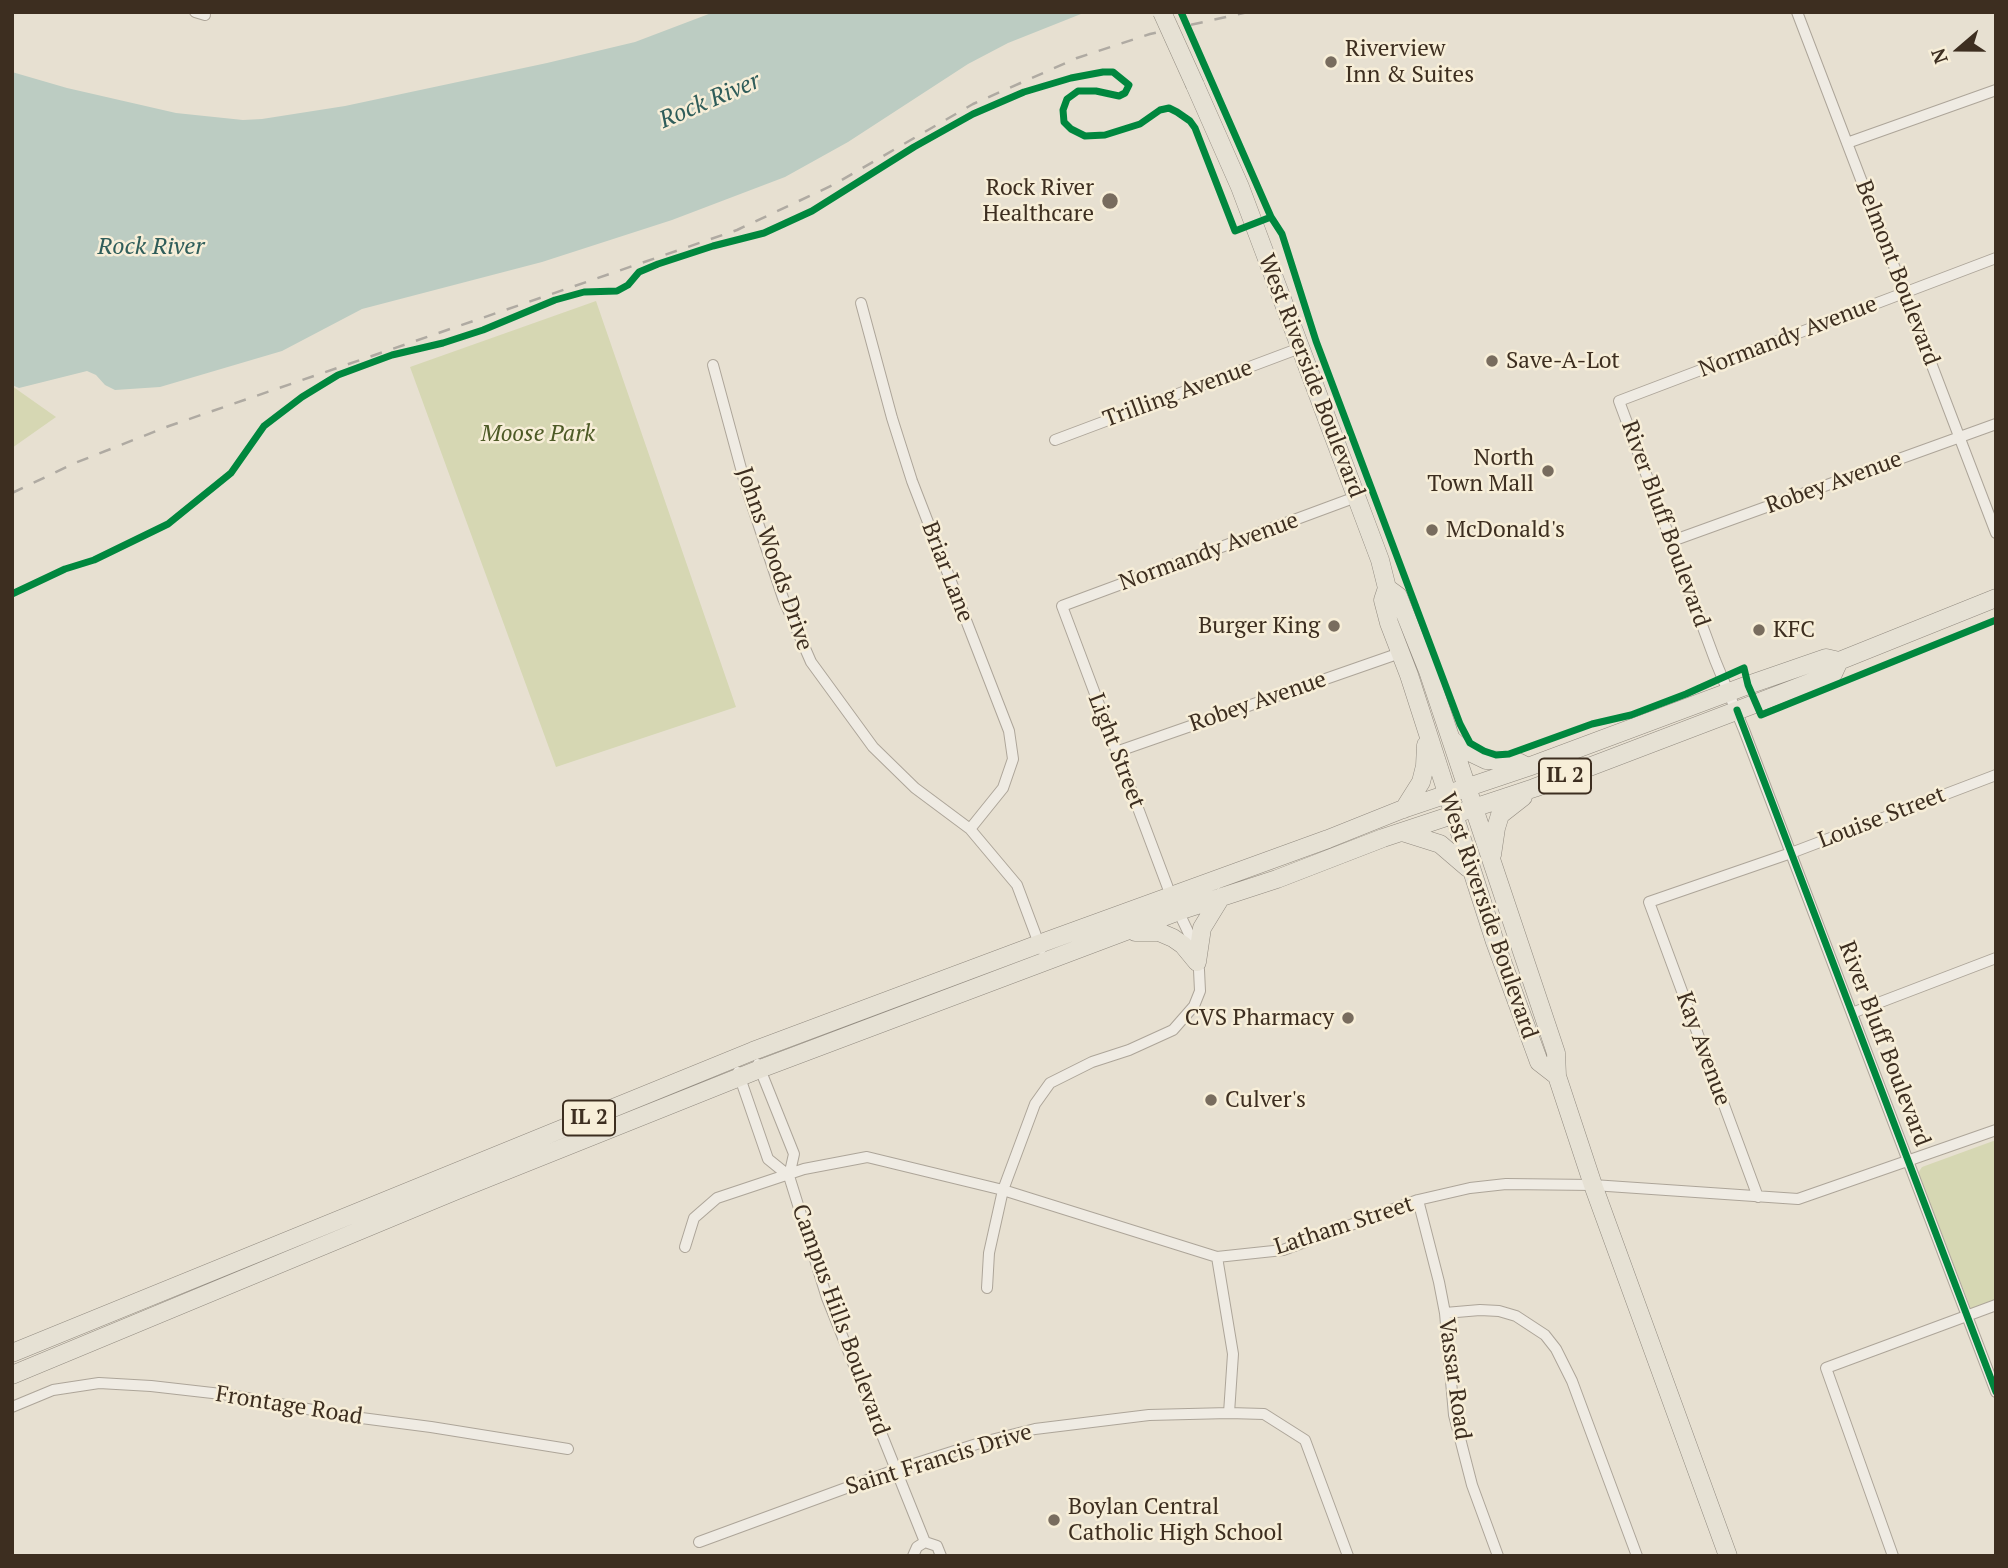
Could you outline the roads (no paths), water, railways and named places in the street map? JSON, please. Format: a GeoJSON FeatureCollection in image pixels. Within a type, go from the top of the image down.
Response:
{"type":"FeatureCollection","features":[{"type":"Feature","properties":{"kind":"main road","name":"West Riverside Boulevard"},"geometry":{"type":"LineString","coordinates":[[1162,12],[1240,187],[1380,560],[1387,589],[1383,600],[1471,872],[1538,1062],[1557,1076]]}},
{"type":"Feature","properties":{"kind":"main road","name":"West Riverside Boulevard"},"geometry":{"type":"LineString","coordinates":[[1387,589],[1398,596],[1451,739],[1556,1052],[1557,1076],[1593,1185],[1728,1556]]}},
{"type":"Feature","properties":{"kind":"main road","name":"IL 2"},"geometry":{"type":"LineString","coordinates":[[12,1353],[754,1051],[1039,944],[1175,904],[1404,809],[1528,767],[1826,658],[1839,661],[1996,598]]}},
{"type":"Feature","properties":{"kind":"main road","name":"IL 2"},"geometry":{"type":"LineString","coordinates":[[12,1375],[455,1191],[760,1069],[1125,932],[1175,904],[1221,897],[1402,832],[1474,810],[1833,674],[1839,661]]}},
{"type":"Feature","properties":{"kind":"main road"},"geometry":{"type":"LineString","coordinates":[[1404,809],[1421,782],[1425,766],[1427,731]]}},
{"type":"Feature","properties":{"kind":"main road"},"geometry":{"type":"LineString","coordinates":[[1451,739],[1461,748],[1486,760],[1516,761],[1528,767]]}},
{"type":"Feature","properties":{"kind":"main road"},"geometry":{"type":"LineString","coordinates":[[1492,862],[1500,815],[1534,788]]}},
{"type":"Feature","properties":{"kind":"main road"},"geometry":{"type":"LineString","coordinates":[[1402,832],[1440,844],[1458,857],[1471,872]]}},
{"type":"Feature","properties":{"kind":"main road"},"geometry":{"type":"LineString","coordinates":[[1198,962],[1202,928],[1221,897]]}},
{"type":"Feature","properties":{"kind":"main road"},"geometry":{"type":"LineString","coordinates":[[1125,932],[1159,932],[1183,945],[1198,962]]}},
{"type":"Feature","properties":{"kind":"street","name":"Belmont Boulevard"},"geometry":{"type":"LineString","coordinates":[[1797,12],[1996,533]]}},
{"type":"Feature","properties":{"kind":"street"},"geometry":{"type":"LineString","coordinates":[[1847,142],[1996,90]]}},
{"type":"Feature","properties":{"kind":"street","name":"Normandy Avenue"},"geometry":{"type":"LineString","coordinates":[[1619,401],[1996,258]]}},
{"type":"Feature","properties":{"kind":"street","name":"Briar Lane"},"geometry":{"type":"LineString","coordinates":[[861,303],[912,481],[1009,731],[1013,759],[1003,788],[970,829]]}},
{"type":"Feature","properties":{"kind":"street","name":"Trilling Avenue"},"geometry":{"type":"LineString","coordinates":[[1055,440],[1300,348]]}},
{"type":"Feature","properties":{"kind":"street","name":"Johns Woods Drive"},"geometry":{"type":"LineString","coordinates":[[713,365],[754,512],[783,598],[811,662],[873,747],[915,788],[970,829],[1017,886],[1047,961]]}},
{"type":"Feature","properties":{"kind":"street","name":"River Bluff Boulevard"},"geometry":{"type":"LineString","coordinates":[[1619,401],[1715,660],[1737,710],[1996,1392]]}},
{"type":"Feature","properties":{"kind":"street","name":"Robey Avenue"},"geometry":{"type":"LineString","coordinates":[[1672,541],[1996,424]]}},
{"type":"Feature","properties":{"kind":"street","name":"Normandy Avenue"},"geometry":{"type":"LineString","coordinates":[[1062,606],[1356,498]]}},
{"type":"Feature","properties":{"kind":"street","name":"Light Street"},"geometry":{"type":"LineString","coordinates":[[988,1288],[989,1253],[1003,1190],[1035,1104],[1050,1083],[1092,1062],[1129,1050],[1173,1030],[1194,1006],[1200,990],[1198,962],[1191,938],[1175,904],[1062,606]]}},
{"type":"Feature","properties":{"kind":"street","name":"Robey Avenue"},"geometry":{"type":"LineString","coordinates":[[1116,752],[1400,653]]}},
{"type":"Feature","properties":{"kind":"street","name":"Louise Street"},"geometry":{"type":"LineString","coordinates":[[1649,902],[1791,853],[1996,775]]}},
{"type":"Feature","properties":{"kind":"street","name":"Kay Avenue"},"geometry":{"type":"LineString","coordinates":[[1649,902],[1758,1197]]}},
{"type":"Feature","properties":{"kind":"street"},"geometry":{"type":"LineString","coordinates":[[1852,1013],[1996,958]]}},
{"type":"Feature","properties":{"kind":"street","name":"Campus Hills Boulevard"},"geometry":{"type":"LineString","coordinates":[[754,1051],[794,1153],[789,1176],[827,1298],[925,1542]]}},
{"type":"Feature","properties":{"kind":"street","name":"Campus Hills Boulevard"},"geometry":{"type":"LineString","coordinates":[[734,1059],[768,1159],[789,1176]]}},
{"type":"Feature","properties":{"kind":"street","name":"Latham Street"},"geometry":{"type":"LineString","coordinates":[[685,1247],[694,1218],[717,1198],[804,1169],[867,1157],[1003,1190],[1217,1257],[1283,1250],[1418,1200],[1470,1188],[1506,1184],[1593,1185],[1798,1199],[1996,1130]]}},
{"type":"Feature","properties":{"kind":"street","name":"Vassar Road"},"geometry":{"type":"LineString","coordinates":[[1418,1200],[1440,1282],[1454,1415],[1472,1485],[1499,1556]]}},
{"type":"Feature","properties":{"kind":"street"},"geometry":{"type":"LineString","coordinates":[[1217,1257],[1233,1354],[1229,1413]]}},
{"type":"Feature","properties":{"kind":"street"},"geometry":{"type":"LineString","coordinates":[[1893,1556],[1826,1368],[1996,1305]]}},
{"type":"Feature","properties":{"kind":"street"},"geometry":{"type":"LineString","coordinates":[[1445,1313],[1499,1311],[1516,1316],[1545,1335],[1569,1373],[1637,1556]]}},
{"type":"Feature","properties":{"kind":"street","name":"Frontage Road"},"geometry":{"type":"LineString","coordinates":[[12,1407],[52,1390],[99,1384],[151,1386],[230,1395],[346,1416],[568,1449]]}},
{"type":"Feature","properties":{"kind":"street","name":"Saint Francis Drive"},"geometry":{"type":"LineString","coordinates":[[699,1542],[895,1470],[983,1442],[1035,1429],[1149,1415],[1229,1413],[1264,1414],[1305,1440],[1348,1556]]}},
{"type":"Feature","properties":{"kind":"street"},"geometry":{"type":"LineString","coordinates":[[913,1556],[917,1547],[925,1542],[937,1546],[941,1556]]}},
{"type":"Feature","properties":{"kind":"water","name":"Rock River"},"geometry":{"type":"Polygon","coordinates":[[[714,12],[1086,12],[1008,43],[968,64],[848,142],[785,177],[672,220],[542,262],[362,309],[282,351],[160,387],[115,390],[87,371],[19,388],[12,385],[12,72],[67,88],[176,113],[243,120],[262,119],[345,106],[547,63],[635,42],[714,12]]]}},
{"type":"Feature","properties":{"kind":"railway"},"geometry":{"type":"LineString","coordinates":[[12,493],[75,463],[169,426],[737,230],[833,185],[973,104],[1077,58],[1150,34],[1248,12]]}},
{"type":"Feature","properties":{"kind":"place","name":"Riverview Inn & Suites"},"geometry":{"type":"Point","coordinates":[1331,62]}},
{"type":"Feature","properties":{"kind":"place","name":"Rock River Healthcare"},"geometry":{"type":"Point","coordinates":[1110,201]}},
{"type":"Feature","properties":{"kind":"place","name":"Save-A-Lot"},"geometry":{"type":"Point","coordinates":[1492,361]}},
{"type":"Feature","properties":{"kind":"place","name":"North Town Mall"},"geometry":{"type":"Point","coordinates":[1548,471]}},
{"type":"Feature","properties":{"kind":"place","name":"McDonald's"},"geometry":{"type":"Point","coordinates":[1432,530]}},
{"type":"Feature","properties":{"kind":"place","name":"Burger King"},"geometry":{"type":"Point","coordinates":[1334,626]}},
{"type":"Feature","properties":{"kind":"place","name":"KFC"},"geometry":{"type":"Point","coordinates":[1759,630]}},
{"type":"Feature","properties":{"kind":"place","name":"CVS Pharmacy"},"geometry":{"type":"Point","coordinates":[1348,1018]}},
{"type":"Feature","properties":{"kind":"place","name":"Culver's"},"geometry":{"type":"Point","coordinates":[1211,1100]}},
{"type":"Feature","properties":{"kind":"place","name":"Boylan Central Catholic High School"},"geometry":{"type":"Point","coordinates":[1054,1520]}},
{"type":"Feature","properties":{"kind":"park label","name":"Moose Park"},"geometry":{"type":"Point","coordinates":[538,434]}}]}
